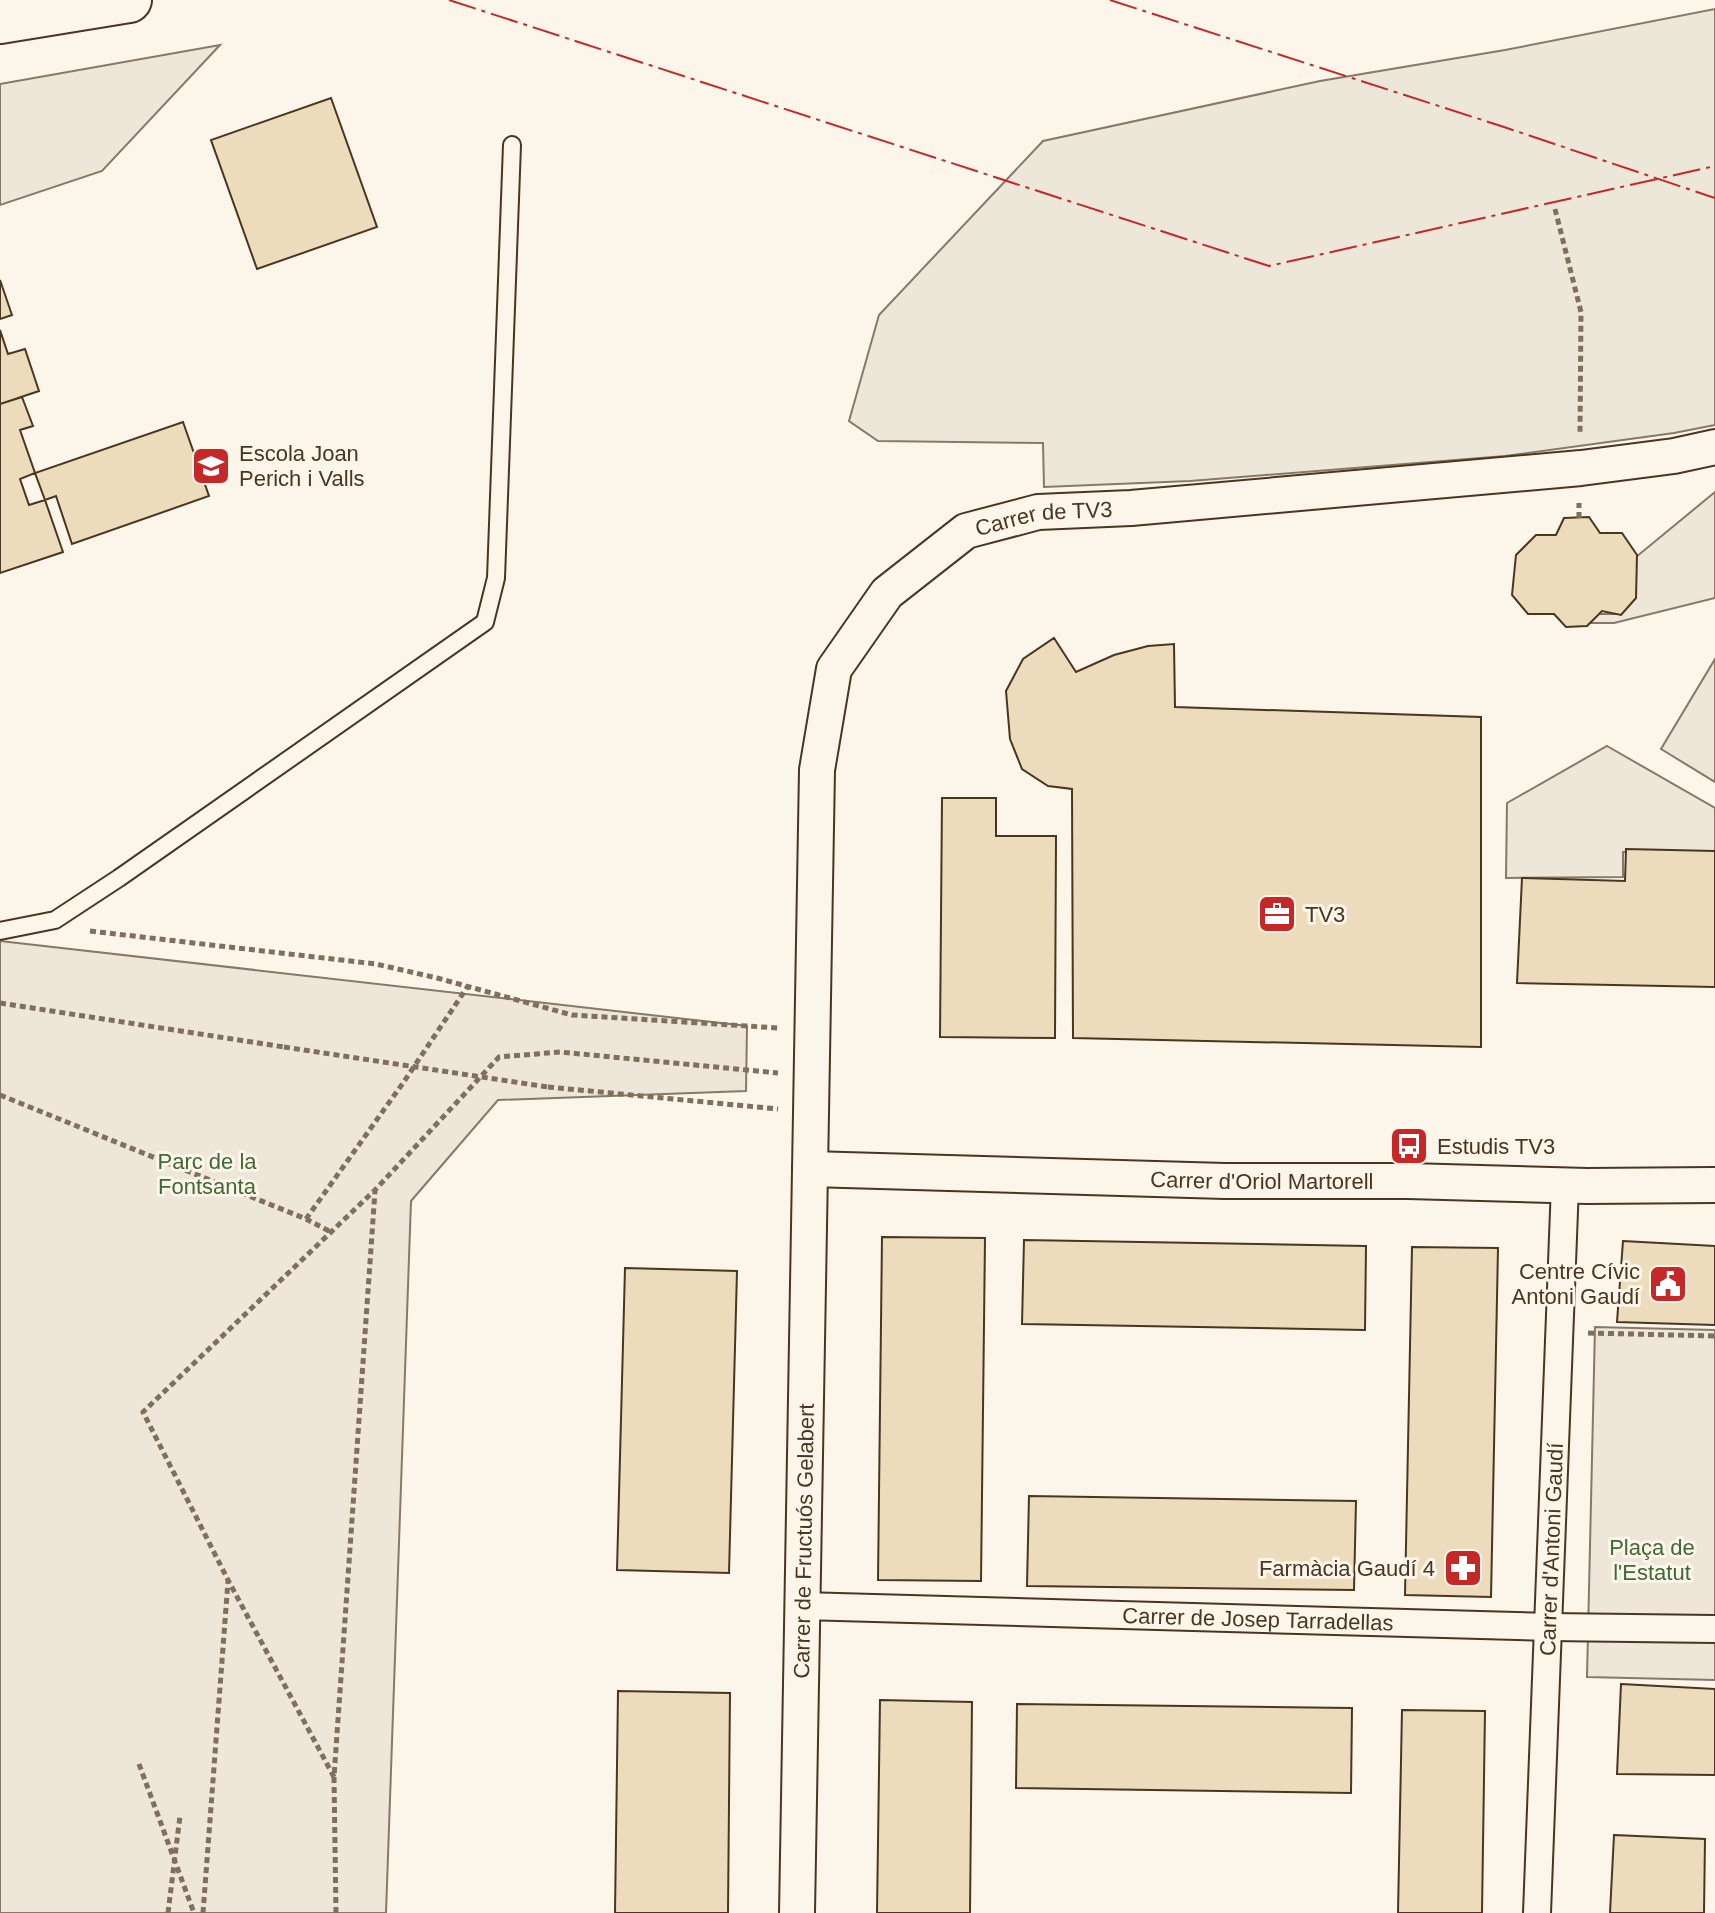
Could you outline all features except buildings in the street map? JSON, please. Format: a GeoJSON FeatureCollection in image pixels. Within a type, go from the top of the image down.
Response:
{"type":"FeatureCollection","features":[{"type":"Feature","properties":{"kind":"highway"},"geometry":{"type":"LineString","coordinates":[[0,21],[129,0]]}},
{"type":"Feature","properties":{"kind":"street","name":"Carrer de TV3"},"geometry":{"type":"LineString","coordinates":[[810,1169],[817,770],[834,669],[887,593],[966,531],[1038,512],[1131,508],[1581,468],[1674,456],[1715,447]]}},
{"type":"Feature","properties":{"kind":"street","name":"Carrer d'Oriol Martorell"},"geometry":{"type":"LineString","coordinates":[[810,1169],[1225,1181],[1715,1185]]}},
{"type":"Feature","properties":{"kind":"street","name":"Carrer de Fructuós Gelabert"},"geometry":{"type":"LineString","coordinates":[[797,1913],[810,1169]]}},
{"type":"Feature","properties":{"kind":"street","name":"Carrer d'Antoni Gaudí"},"geometry":{"type":"LineString","coordinates":[[1537,1913],[1565,1185]]}},
{"type":"Feature","properties":{"kind":"street","name":"Carrer de Josep Tarradellas"},"geometry":{"type":"LineString","coordinates":[[802,1606],[1715,1629]]}},
{"type":"Feature","properties":{"kind":"lane"},"geometry":{"type":"LineString","coordinates":[[0,931],[55,920],[485,622],[496,578],[512,145]]}},
{"type":"Feature","properties":{"kind":"path"},"geometry":{"type":"LineString","coordinates":[[1555,209],[1581,312],[1579,518]]}},
{"type":"Feature","properties":{"kind":"path"},"geometry":{"type":"LineString","coordinates":[[55,920],[85,931],[376,964],[572,1015],[812,1030]]}},
{"type":"Feature","properties":{"kind":"path"},"geometry":{"type":"LineString","coordinates":[[306,1219],[468,986]]}},
{"type":"Feature","properties":{"kind":"path"},"geometry":{"type":"LineString","coordinates":[[0,1003],[548,1087],[811,1112]]}},
{"type":"Feature","properties":{"kind":"path"},"geometry":{"type":"LineString","coordinates":[[334,1777],[228,1580],[143,1412],[375,1190],[499,1057],[560,1052],[811,1077]]}},
{"type":"Feature","properties":{"kind":"path"},"geometry":{"type":"LineString","coordinates":[[0,1095],[306,1219],[331,1232]]}},
{"type":"Feature","properties":{"kind":"path"},"geometry":{"type":"LineString","coordinates":[[336,1913],[334,1777],[375,1190]]}},
{"type":"Feature","properties":{"kind":"path"},"geometry":{"type":"LineString","coordinates":[[1560,1332],[1715,1336]]}},
{"type":"Feature","properties":{"kind":"path"},"geometry":{"type":"LineString","coordinates":[[203,1913],[228,1580]]}},
{"type":"Feature","properties":{"kind":"path"},"geometry":{"type":"LineString","coordinates":[[139,1764],[194,1913]]}},
{"type":"Feature","properties":{"kind":"path"},"geometry":{"type":"LineString","coordinates":[[168,1913],[180,1816]]}},
{"type":"Feature","properties":{"kind":"green space"},"geometry":{"type":"Polygon","coordinates":[[[220,45],[102,171],[0,205],[0,84],[220,45]]]}},
{"type":"Feature","properties":{"kind":"green space"},"geometry":{"type":"Polygon","coordinates":[[[1715,492],[1715,598],[1614,623],[1587,623],[1596,614],[1618,614],[1636,557],[1715,492]]]}},
{"type":"Feature","properties":{"kind":"green space"},"geometry":{"type":"Polygon","coordinates":[[[1715,659],[1715,782],[1661,749],[1715,659]]]}},
{"type":"Feature","properties":{"kind":"green space"},"geometry":{"type":"Polygon","coordinates":[[[1607,746],[1715,808],[1715,853],[1623,852],[1623,877],[1506,878],[1507,803],[1607,746]]]}},
{"type":"Feature","properties":{"kind":"green space","name":"Parc de la Fontsanta"},"geometry":{"type":"Polygon","coordinates":[[[0,941],[747,1026],[746,1091],[498,1100],[411,1201],[386,1913],[0,1913],[0,941]]]}},
{"type":"Feature","properties":{"kind":"green space","name":"Plaça de l'Estatut"},"geometry":{"type":"Polygon","coordinates":[[[1595,1327],[1715,1330],[1715,1680],[1587,1677],[1595,1327]]]}},
{"type":"Feature","properties":{"kind":"shaded area"},"geometry":{"type":"Polygon","coordinates":[[[1715,9],[1715,425],[1505,456],[1190,481],[1044,487],[1043,443],[878,441],[849,421],[879,315],[1043,141],[1320,81],[1505,50],[1715,9]]]}},
{"type":"Feature","properties":{"kind":"power"},"geometry":{"type":"LineString","coordinates":[[449,0],[1269,266],[1715,166]]}},
{"type":"Feature","properties":{"kind":"power"},"geometry":{"type":"LineString","coordinates":[[1110,0],[1715,198]]}},
{"type":"Feature","properties":{"kind":"place","name":"Escola Joan Perich i Valls"},"geometry":{"type":"Point","coordinates":[211,466]}},
{"type":"Feature","properties":{"kind":"place","name":"TV3"},"geometry":{"type":"Point","coordinates":[1277,914]}},
{"type":"Feature","properties":{"kind":"place","name":"Estudis TV3"},"geometry":{"type":"Point","coordinates":[1409,1146]}},
{"type":"Feature","properties":{"kind":"place","name":"Centre Cívic Antoni Gaudí"},"geometry":{"type":"Point","coordinates":[1668,1284]}},
{"type":"Feature","properties":{"kind":"place","name":"Farmàcia Gaudí 4"},"geometry":{"type":"Point","coordinates":[1463,1568]}}]}
